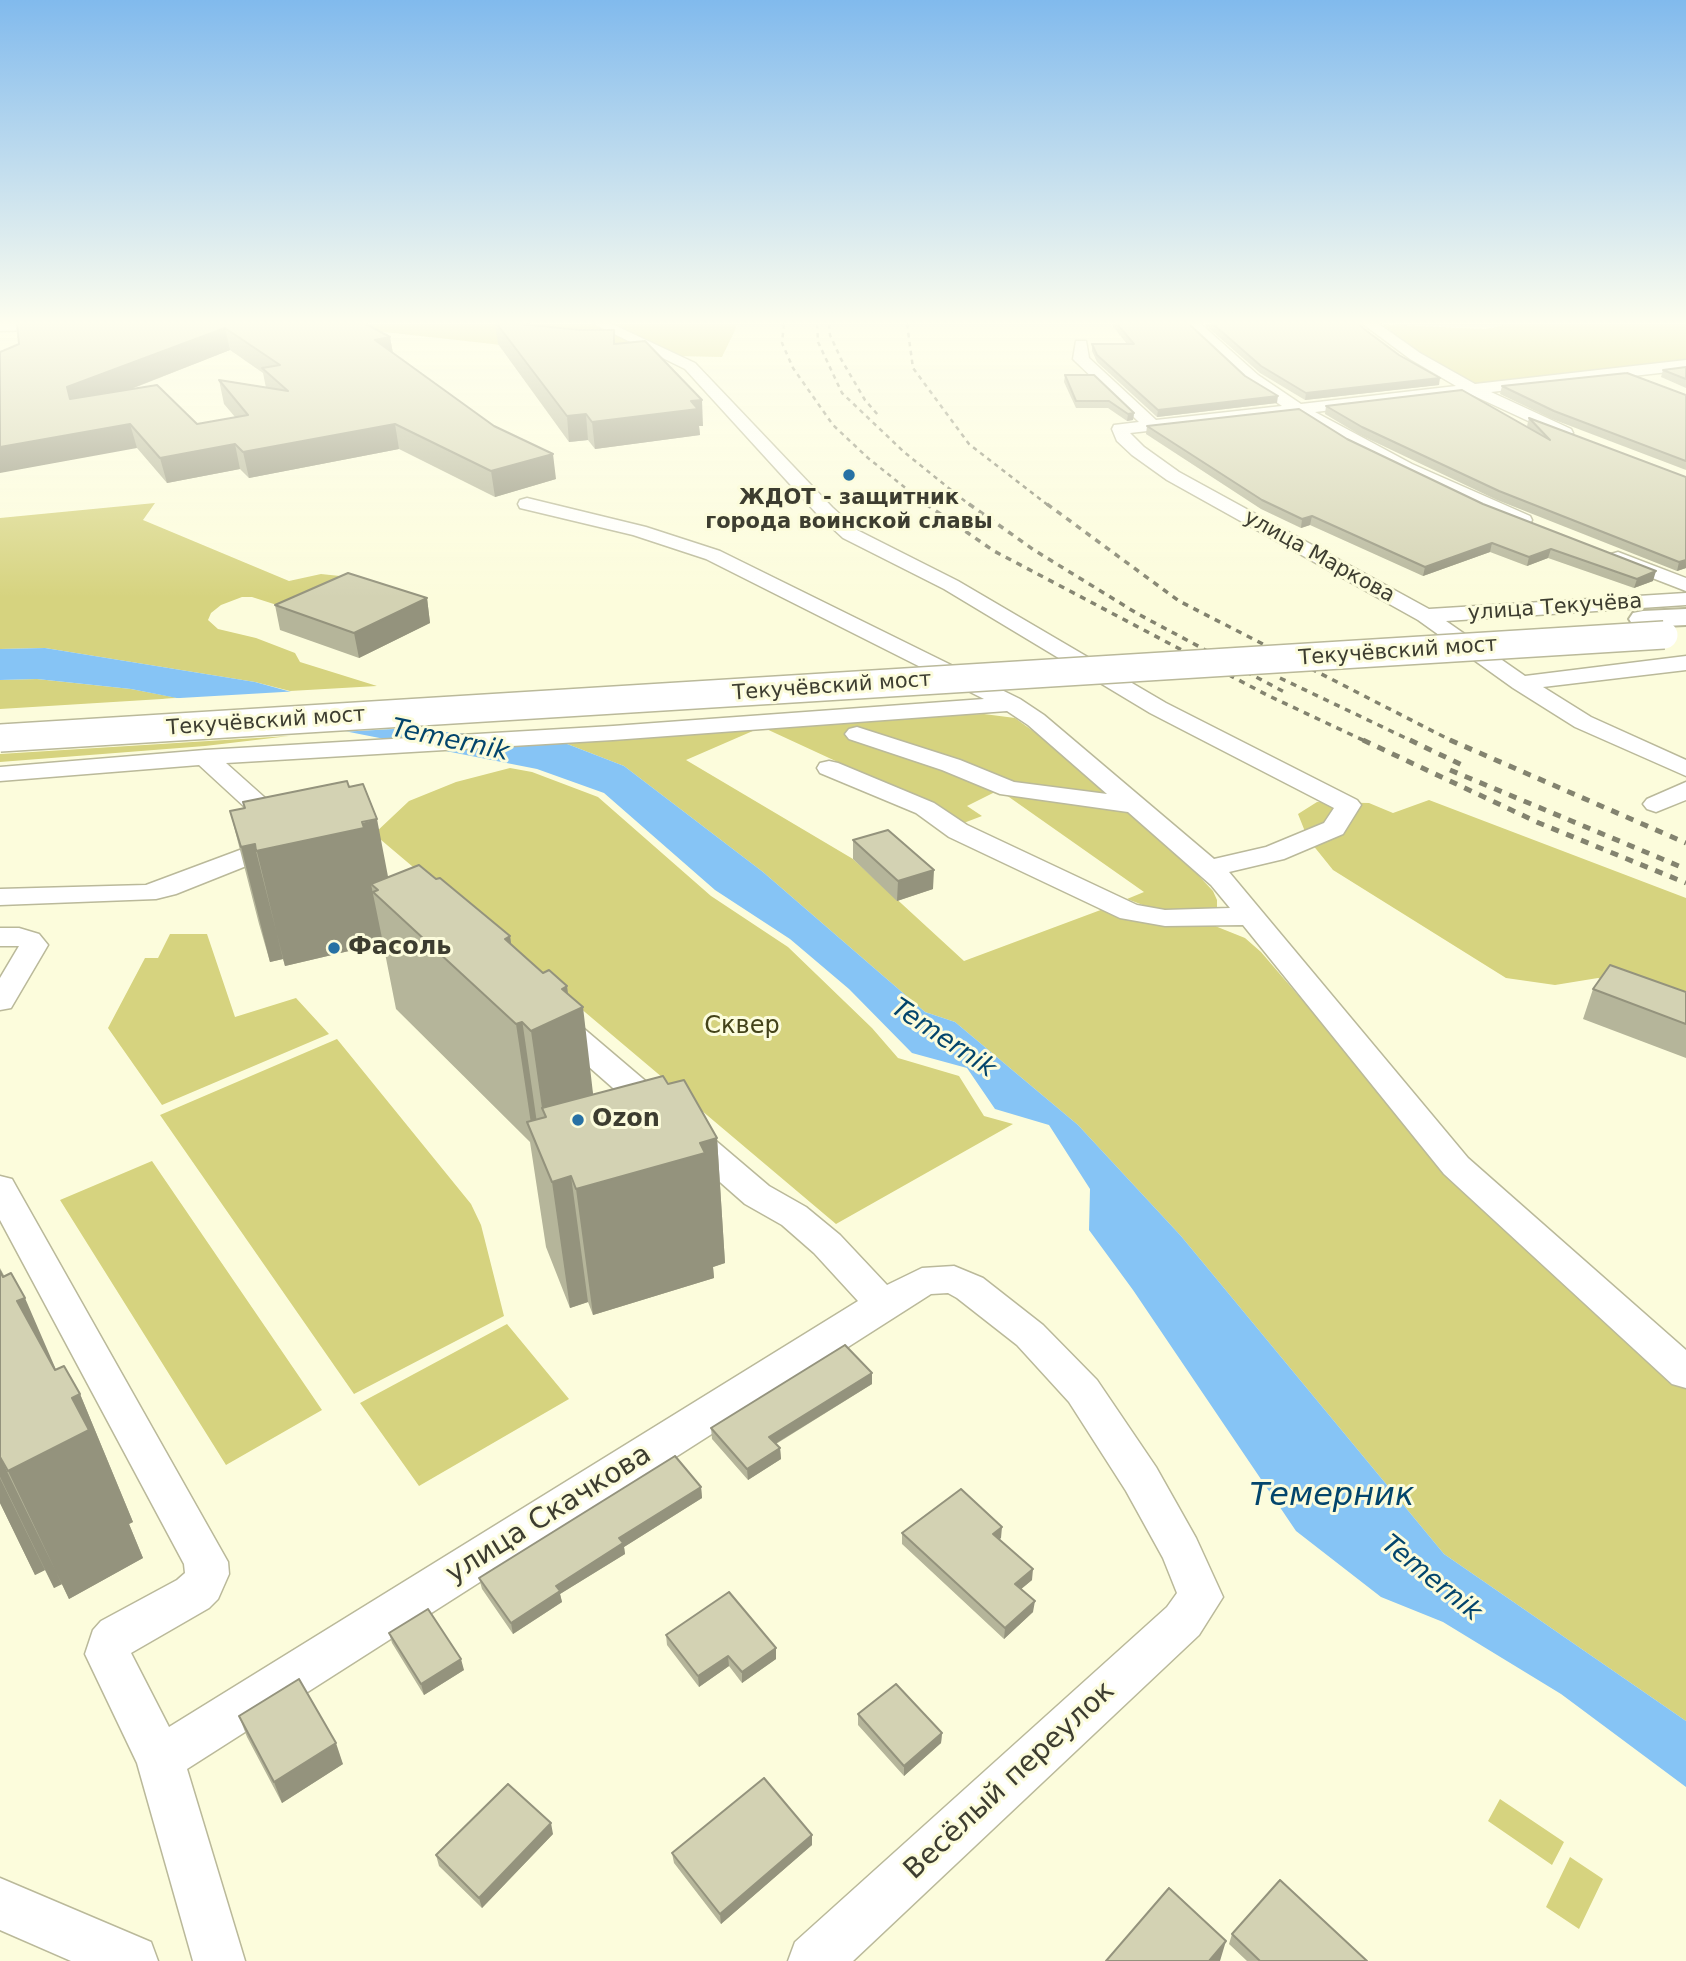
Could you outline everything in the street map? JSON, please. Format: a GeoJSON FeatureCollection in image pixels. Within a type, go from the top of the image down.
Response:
{"type":"FeatureCollection","features":[{"type":"Feature","properties":{"kind":"main road","name":"Текучёвский мост"},"geometry":{"type":"LineString","coordinates":[[0,719],[1670,626]]}},
{"type":"Feature","properties":{"kind":"main road","name":"Текучёвский мост"},"geometry":{"type":"LineString","coordinates":[[0,738],[1670,626]]}},
{"type":"Feature","properties":{"kind":"street"},"geometry":{"type":"LineString","coordinates":[[736,416],[850,534],[951,584],[1158,708],[1348,805],[1334,828],[1275,853],[1208,869]]}},
{"type":"Feature","properties":{"kind":"street"},"geometry":{"type":"LineString","coordinates":[[1142,416],[1151,424],[1228,416]]}},
{"type":"Feature","properties":{"kind":"street"},"geometry":{"type":"LineString","coordinates":[[1310,416],[1406,468],[1536,525]]}},
{"type":"Feature","properties":{"kind":"street"},"geometry":{"type":"LineString","coordinates":[[1526,416],[1584,441]]}},
{"type":"Feature","properties":{"kind":"street","name":"улица Маркова"},"geometry":{"type":"LineString","coordinates":[[1151,424],[1120,429],[1123,437],[1173,476],[1425,616],[1521,683],[1583,722],[1686,769]]}},
{"type":"Feature","properties":{"kind":"street"},"geometry":{"type":"LineString","coordinates":[[527,504],[681,542],[713,555],[1012,704],[1036,720],[1221,879],[1456,1166],[1686,1373]]}},
{"type":"Feature","properties":{"kind":"street"},"geometry":{"type":"LineString","coordinates":[[1595,549],[1686,585]]}},
{"type":"Feature","properties":{"kind":"street","name":"улица Текучёва"},"geometry":{"type":"LineString","coordinates":[[1425,616],[1686,599]]}},
{"type":"Feature","properties":{"kind":"street"},"geometry":{"type":"LineString","coordinates":[[1521,683],[1686,663]]}},
{"type":"Feature","properties":{"kind":"street"},"geometry":{"type":"LineString","coordinates":[[0,774],[205,757],[613,733],[1012,704]]}},
{"type":"Feature","properties":{"kind":"street"},"geometry":{"type":"LineString","coordinates":[[857,734],[951,765],[1009,789],[1132,805]]}},
{"type":"Feature","properties":{"kind":"street"},"geometry":{"type":"LineString","coordinates":[[0,897],[146,893],[300,839],[205,757]]}},
{"type":"Feature","properties":{"kind":"street"},"geometry":{"type":"LineString","coordinates":[[829,768],[925,808],[958,831],[1130,912],[1165,918],[1251,916]]}},
{"type":"Feature","properties":{"kind":"street"},"geometry":{"type":"LineString","coordinates":[[1656,804],[1686,790]]}},
{"type":"Feature","properties":{"kind":"street"},"geometry":{"type":"LineString","coordinates":[[0,937],[19,937],[34,945],[0,1001]]}},
{"type":"Feature","properties":{"kind":"street"},"geometry":{"type":"LineString","coordinates":[[535,1003],[757,1195],[794,1216],[827,1244],[870,1289],[881,1305]]}},
{"type":"Feature","properties":{"kind":"street"},"geometry":{"type":"LineString","coordinates":[[0,1188],[206,1562],[207,1574],[202,1585],[193,1594],[117,1636],[109,1645],[108,1654],[160,1759],[219,1961]]}},
{"type":"Feature","properties":{"kind":"street","name":"улица Скачкова"},"geometry":{"type":"LineString","coordinates":[[160,1759],[881,1305],[922,1282],[940,1279],[954,1280],[970,1288],[1058,1362],[1083,1391],[1148,1491],[1181,1551],[1201,1597]]}},
{"type":"Feature","properties":{"kind":"street","name":"Весёлый переулок"},"geometry":{"type":"LineString","coordinates":[[814,1961],[1183,1621],[1201,1597]]}},
{"type":"Feature","properties":{"kind":"street"},"geometry":{"type":"LineString","coordinates":[[0,1904],[132,1961]]}},
{"type":"Feature","properties":{"kind":"green space"},"geometry":{"type":"Polygon","coordinates":[[[155,503],[143,520],[289,581],[321,574],[359,578],[280,606],[252,597],[242,597],[221,605],[211,613],[208,620],[218,629],[256,638],[295,653],[300,662],[377,686],[290,691],[255,682],[45,648],[0,649],[0,518],[155,503]]]}},
{"type":"Feature","properties":{"kind":"green space"},"geometry":{"type":"Polygon","coordinates":[[[37,679],[131,689],[178,698],[0,709],[0,680],[37,679]]]}},
{"type":"Feature","properties":{"kind":"green space"},"geometry":{"type":"Polygon","coordinates":[[[984,714],[1015,718],[1044,739],[1197,874],[1213,891],[1217,907],[1204,911],[1156,910],[1127,899],[1144,892],[999,790],[967,806],[982,816],[961,824],[946,812],[762,727],[920,716],[984,714]]]}},
{"type":"Feature","properties":{"kind":"green space"},"geometry":{"type":"Polygon","coordinates":[[[762,727],[686,760],[853,859],[964,961],[1106,908],[1141,922],[1215,926],[1245,938],[1261,952],[1424,1142],[1686,1384],[1686,1721],[1444,1554],[1181,1236],[1078,1125],[955,1022],[925,1012],[763,872],[624,766],[562,742],[762,727]]]}},
{"type":"Feature","properties":{"kind":"green space"},"geometry":{"type":"Polygon","coordinates":[[[289,736],[205,746],[0,762],[0,754],[289,736]]]}},
{"type":"Feature","properties":{"kind":"green space","name":"Сквер"},"geometry":{"type":"Polygon","coordinates":[[[510,768],[532,772],[598,797],[711,896],[788,947],[872,1028],[898,1058],[959,1076],[984,1116],[1013,1124],[836,1224],[374,834],[409,801],[456,782],[510,768]]]}},
{"type":"Feature","properties":{"kind":"green space"},"geometry":{"type":"Polygon","coordinates":[[[1429,800],[1686,898],[1686,1003],[1598,978],[1555,985],[1506,978],[1333,870],[1308,839],[1298,814],[1317,802],[1369,803],[1393,813],[1429,800]]]}},
{"type":"Feature","properties":{"kind":"green space"},"geometry":{"type":"Polygon","coordinates":[[[170,934],[207,934],[235,1017],[296,998],[329,1034],[162,1105],[108,1028],[145,958],[158,958],[170,934]]]}},
{"type":"Feature","properties":{"kind":"green space"},"geometry":{"type":"Polygon","coordinates":[[[337,1039],[471,1204],[481,1225],[504,1316],[354,1394],[160,1115],[337,1039]]]}},
{"type":"Feature","properties":{"kind":"green space"},"geometry":{"type":"Polygon","coordinates":[[[152,1161],[322,1410],[226,1465],[60,1200],[152,1161]]]}},
{"type":"Feature","properties":{"kind":"green space"},"geometry":{"type":"Polygon","coordinates":[[[507,1324],[569,1399],[419,1486],[360,1403],[507,1324]]]}},
{"type":"Feature","properties":{"kind":"green space"},"geometry":{"type":"Polygon","coordinates":[[[1500,1799],[1564,1842],[1552,1865],[1488,1821],[1500,1799]]]}},
{"type":"Feature","properties":{"kind":"green space"},"geometry":{"type":"Polygon","coordinates":[[[1570,1857],[1603,1879],[1579,1929],[1546,1907],[1570,1857]]]}},
{"type":"Feature","properties":{"kind":"water"},"geometry":{"type":"Polygon","coordinates":[[[45,648],[255,682],[434,731],[562,742],[624,766],[763,872],[925,1012],[955,1022],[1078,1125],[1181,1236],[1444,1554],[1686,1721],[1686,1787],[1561,1694],[1443,1622],[1381,1597],[1296,1531],[1133,1290],[1089,1230],[1090,1189],[1049,1125],[995,1109],[967,1068],[912,1053],[849,989],[790,939],[715,890],[604,793],[537,769],[131,689],[37,679],[0,680],[0,649],[45,648]]]}},
{"type":"Feature","properties":{"kind":"pier"},"geometry":{"type":"Polygon","coordinates":[[[300,691],[429,727],[340,732],[163,699],[300,691]]]}},
{"type":"Feature","properties":{"kind":"building"},"geometry":{"type":"Polygon","coordinates":[[[0,416],[188,416],[197,424],[245,416],[479,416],[494,426],[553,454],[491,471],[395,424],[243,452],[235,444],[160,458],[130,424],[0,447],[0,416]]]}},
{"type":"Feature","properties":{"kind":"building"},"geometry":{"type":"Polygon","coordinates":[[[587,416],[645,416],[592,422],[587,416]]]}},
{"type":"Feature","properties":{"kind":"building"},"geometry":{"type":"Polygon","coordinates":[[[1241,416],[1309,416],[1347,439],[1483,504],[1656,571],[1637,579],[1551,549],[1529,557],[1492,543],[1425,567],[1312,516],[1302,519],[1262,500],[1147,426],[1241,416]]]}},
{"type":"Feature","properties":{"kind":"building"},"geometry":{"type":"Polygon","coordinates":[[[1342,416],[1507,416],[1550,440],[1529,418],[1686,477],[1686,560],[1679,562],[1499,491],[1342,416]]]}},
{"type":"Feature","properties":{"kind":"building"},"geometry":{"type":"Polygon","coordinates":[[[1566,416],[1686,416],[1686,461],[1566,416]]]}},
{"type":"Feature","properties":{"kind":"building"},"geometry":{"type":"Polygon","coordinates":[[[348,573],[427,598],[354,633],[275,605],[348,573]]]}},
{"type":"Feature","properties":{"kind":"building"},"geometry":{"type":"Polygon","coordinates":[[[347,781],[349,787],[363,784],[377,819],[362,822],[364,828],[256,851],[255,844],[241,847],[230,811],[245,808],[243,802],[347,781]]]}},
{"type":"Feature","properties":{"kind":"building"},"geometry":{"type":"Polygon","coordinates":[[[888,830],[934,870],[898,881],[853,840],[888,830]]]}},
{"type":"Feature","properties":{"kind":"building"},"geometry":{"type":"Polygon","coordinates":[[[419,865],[436,879],[440,878],[510,936],[505,939],[543,973],[549,970],[567,986],[562,989],[583,1007],[531,1031],[522,1022],[516,1024],[373,892],[378,890],[371,884],[419,865]]]}},
{"type":"Feature","properties":{"kind":"building"},"geometry":{"type":"Polygon","coordinates":[[[1610,965],[1686,992],[1686,1024],[1593,989],[1610,965]]]}},
{"type":"Feature","properties":{"kind":"building"},"geometry":{"type":"Polygon","coordinates":[[[663,1076],[668,1084],[684,1080],[717,1138],[700,1143],[705,1153],[576,1189],[571,1176],[552,1182],[527,1122],[546,1117],[542,1108],[663,1076]]]}},
{"type":"Feature","properties":{"kind":"building"},"geometry":{"type":"Polygon","coordinates":[[[0,1271],[3,1277],[11,1273],[25,1298],[17,1301],[55,1370],[64,1366],[80,1394],[72,1398],[89,1430],[8,1471],[0,1457],[0,1271]]]}},
{"type":"Feature","properties":{"kind":"building"},"geometry":{"type":"Polygon","coordinates":[[[845,1345],[872,1373],[769,1437],[780,1448],[747,1469],[711,1428],[845,1345]]]}},
{"type":"Feature","properties":{"kind":"building"},"geometry":{"type":"Polygon","coordinates":[[[675,1456],[701,1487],[619,1538],[623,1543],[556,1586],[560,1591],[511,1623],[479,1578],[675,1456]]]}},
{"type":"Feature","properties":{"kind":"building"},"geometry":{"type":"Polygon","coordinates":[[[961,1489],[1002,1527],[993,1534],[1033,1569],[1015,1584],[1035,1601],[1005,1628],[902,1533],[961,1489]]]}},
{"type":"Feature","properties":{"kind":"building"},"geometry":{"type":"Polygon","coordinates":[[[729,1592],[776,1648],[742,1672],[728,1656],[698,1676],[666,1635],[729,1592]]]}},
{"type":"Feature","properties":{"kind":"building"},"geometry":{"type":"Polygon","coordinates":[[[428,1609],[461,1659],[421,1684],[389,1633],[428,1609]]]}},
{"type":"Feature","properties":{"kind":"building"},"geometry":{"type":"Polygon","coordinates":[[[299,1679],[336,1743],[274,1782],[239,1716],[299,1679]]]}},
{"type":"Feature","properties":{"kind":"building"},"geometry":{"type":"Polygon","coordinates":[[[896,1684],[942,1733],[904,1766],[858,1714],[896,1684]]]}},
{"type":"Feature","properties":{"kind":"building"},"geometry":{"type":"Polygon","coordinates":[[[764,1778],[812,1835],[720,1914],[672,1853],[764,1778]]]}},
{"type":"Feature","properties":{"kind":"building"},"geometry":{"type":"Polygon","coordinates":[[[508,1784],[551,1823],[479,1898],[436,1855],[508,1784]]]}},
{"type":"Feature","properties":{"kind":"building"},"geometry":{"type":"Polygon","coordinates":[[[1280,1880],[1367,1961],[1260,1961],[1232,1934],[1280,1880]]]}},
{"type":"Feature","properties":{"kind":"building"},"geometry":{"type":"Polygon","coordinates":[[[1169,1888],[1226,1941],[1209,1961],[1106,1961],[1169,1888]]]}},
{"type":"Feature","properties":{"kind":"railway"},"geometry":{"type":"LineString","coordinates":[[826,416],[868,458],[928,506]]}},
{"type":"Feature","properties":{"kind":"railway"},"geometry":{"type":"LineString","coordinates":[[866,416],[904,452],[971,506]]}},
{"type":"Feature","properties":{"kind":"railway"},"geometry":{"type":"LineString","coordinates":[[948,416],[969,444],[1049,506]]}},
{"type":"Feature","properties":{"kind":"railway"},"geometry":{"type":"LineString","coordinates":[[926,504],[994,551],[1267,695],[1367,742]]}},
{"type":"Feature","properties":{"kind":"railway"},"geometry":{"type":"LineString","coordinates":[[969,504],[1034,550],[1138,614],[1288,694]]}},
{"type":"Feature","properties":{"kind":"railway"},"geometry":{"type":"LineString","coordinates":[[1047,504],[1179,601],[1451,740]]}},
{"type":"Feature","properties":{"kind":"railway"},"geometry":{"type":"LineString","coordinates":[[1280,678],[1414,742]]}},
{"type":"Feature","properties":{"kind":"railway"},"geometry":{"type":"LineString","coordinates":[[1363,740],[1539,823],[1686,883]]}},
{"type":"Feature","properties":{"kind":"railway"},"geometry":{"type":"LineString","coordinates":[[1410,740],[1466,767]]}},
{"type":"Feature","properties":{"kind":"railway"},"geometry":{"type":"LineString","coordinates":[[1451,740],[1686,843]]}},
{"type":"Feature","properties":{"kind":"railway"},"geometry":{"type":"LineString","coordinates":[[1450,770],[1686,869]]}},
{"type":"Feature","properties":{"kind":"place","name":"ЖДОТ - защитник города воинской славы"},"geometry":{"type":"Point","coordinates":[849,475]}},
{"type":"Feature","properties":{"kind":"place","name":"Фасоль"},"geometry":{"type":"Point","coordinates":[334,948]}},
{"type":"Feature","properties":{"kind":"place","name":"Ozon"},"geometry":{"type":"Point","coordinates":[578,1120]}},
{"type":"Feature","properties":{"kind":"water label","name":"Temernik"},"geometry":{"type":"Point","coordinates":[450,741]}},
{"type":"Feature","properties":{"kind":"water label","name":"Temernik"},"geometry":{"type":"Point","coordinates":[943,1039]}},
{"type":"Feature","properties":{"kind":"water label","name":"Темерник"},"geometry":{"type":"Point","coordinates":[1332,1497]}},
{"type":"Feature","properties":{"kind":"water label","name":"Temernik"},"geometry":{"type":"Point","coordinates":[1431,1579]}}]}
